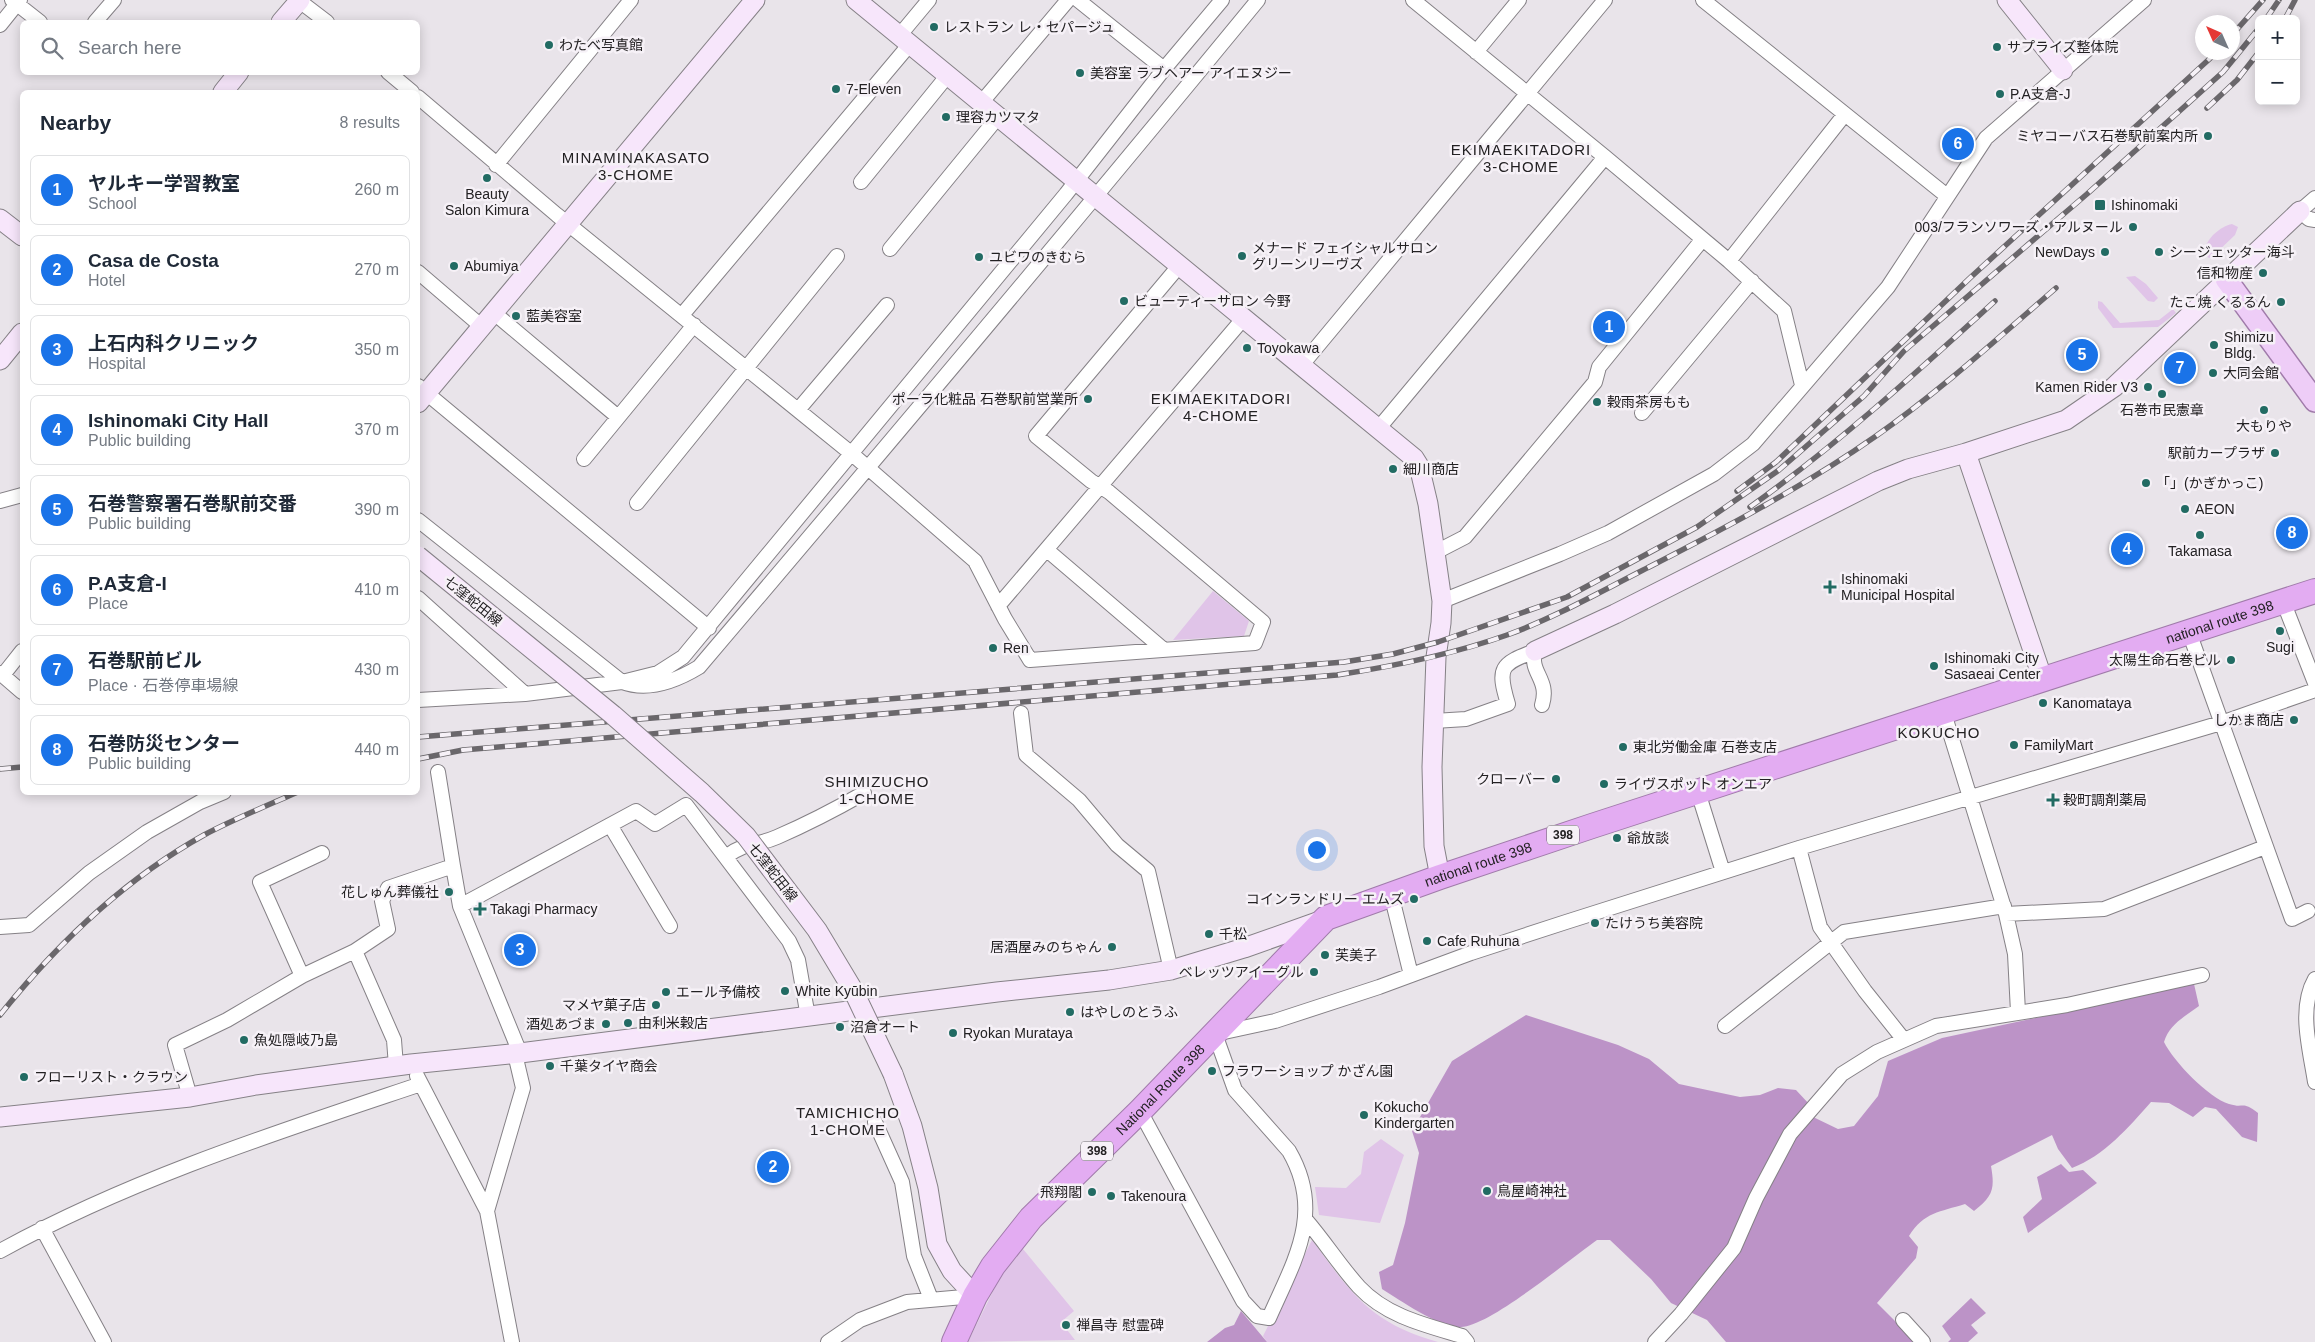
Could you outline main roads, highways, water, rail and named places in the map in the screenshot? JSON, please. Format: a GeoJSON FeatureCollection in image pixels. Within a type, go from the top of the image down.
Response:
{"type":"FeatureCollection","features":[{"type":"Feature","properties":{"kind":"highway","name":"national route 398"},"geometry":{"type":"LineString","coordinates":[[1326,918],[1440,877],[1943,710],[2043,680],[2315,591]]}},
{"type":"Feature","properties":{"kind":"highway","name":"National Route 398"},"geometry":{"type":"LineString","coordinates":[[954,1342],[974,1296],[1001,1253],[1031,1218],[1140,1111],[1326,918]]}},
{"type":"Feature","properties":{"kind":"main road"},"geometry":{"type":"LineString","coordinates":[[2226,279],[2315,401]]}},
{"type":"Feature","properties":{"kind":"railway"},"geometry":{"type":"LineString","coordinates":[[2240,26],[2263,0]]}},
{"type":"Feature","properties":{"kind":"railway"},"geometry":{"type":"LineString","coordinates":[[2269,15],[2279,0]]}},
{"type":"Feature","properties":{"kind":"railway"},"geometry":{"type":"LineString","coordinates":[[2287,15],[2295,0]]}},
{"type":"Feature","properties":{"kind":"railway"},"geometry":{"type":"LineString","coordinates":[[420,737],[1344,662],[1393,654],[1438,642],[1567,597],[1697,527],[1779,470],[1864,396],[1904,351],[2087,194],[2223,72],[2255,33]]}},
{"type":"Feature","properties":{"kind":"railway"},"geometry":{"type":"LineString","coordinates":[[2207,108],[2237,80],[2255,57]]}},
{"type":"Feature","properties":{"kind":"railway"},"geometry":{"type":"LineString","coordinates":[[1737,491],[1776,462],[1971,277],[2208,60]]}},
{"type":"Feature","properties":{"kind":"railway"},"geometry":{"type":"LineString","coordinates":[[420,759],[463,750],[1337,675],[1402,664],[1465,648],[1507,635],[1544,620],[1682,550],[1795,488],[1900,419],[1968,364],[2056,288]]}},
{"type":"Feature","properties":{"kind":"railway"},"geometry":{"type":"LineString","coordinates":[[1750,507],[1845,434],[1995,301]]}},
{"type":"Feature","properties":{"kind":"railway"},"geometry":{"type":"LineString","coordinates":[[0,769],[20,767]]}},
{"type":"Feature","properties":{"kind":"railway"},"geometry":{"type":"LineString","coordinates":[[0,1015],[68,939],[93,915],[147,872],[175,852],[204,835],[291,795]]}},
{"type":"Feature","properties":{"kind":"place","name":"レストラン レ・セパージュ"},"geometry":{"type":"Point","coordinates":[934,27]}},
{"type":"Feature","properties":{"kind":"place","name":"わたべ写真館"},"geometry":{"type":"Point","coordinates":[549,45]}},
{"type":"Feature","properties":{"kind":"place","name":"サプライズ整体院"},"geometry":{"type":"Point","coordinates":[1997,47]}},
{"type":"Feature","properties":{"kind":"place","name":"美容室 ラブヘアー アイエヌジー"},"geometry":{"type":"Point","coordinates":[1080,73]}},
{"type":"Feature","properties":{"kind":"place","name":"7-Eleven"},"geometry":{"type":"Point","coordinates":[836,89]}},
{"type":"Feature","properties":{"kind":"place","name":"P.A支倉-J"},"geometry":{"type":"Point","coordinates":[2000,94]}},
{"type":"Feature","properties":{"kind":"place","name":"理容カツマタ"},"geometry":{"type":"Point","coordinates":[946,117]}},
{"type":"Feature","properties":{"kind":"place","name":"ミヤコーバス石巻駅前案内所"},"geometry":{"type":"Point","coordinates":[2208,136]}},
{"type":"Feature","properties":{"kind":"place","name":"P.A支倉-I"},"geometry":{"type":"Point","coordinates":[1958,144]}},
{"type":"Feature","properties":{"kind":"place","name":"Beauty Salon Kimura"},"geometry":{"type":"Point","coordinates":[487,178]}},
{"type":"Feature","properties":{"kind":"place","name":"Ishinomaki"},"geometry":{"type":"Point","coordinates":[2100,205]}},
{"type":"Feature","properties":{"kind":"place","name":"003/フランソワーズ・アルヌール"},"geometry":{"type":"Point","coordinates":[2133,227]}},
{"type":"Feature","properties":{"kind":"place","name":"NewDays"},"geometry":{"type":"Point","coordinates":[2105,252]}},
{"type":"Feature","properties":{"kind":"place","name":"シージェッター海斗"},"geometry":{"type":"Point","coordinates":[2159,252]}},
{"type":"Feature","properties":{"kind":"place","name":"メナード フェイシャルサロン グリーンリーヴズ"},"geometry":{"type":"Point","coordinates":[1242,256]}},
{"type":"Feature","properties":{"kind":"place","name":"ユビワのきむら"},"geometry":{"type":"Point","coordinates":[979,257]}},
{"type":"Feature","properties":{"kind":"place","name":"Abumiya"},"geometry":{"type":"Point","coordinates":[454,266]}},
{"type":"Feature","properties":{"kind":"place","name":"信和物産"},"geometry":{"type":"Point","coordinates":[2263,273]}},
{"type":"Feature","properties":{"kind":"place","name":"ビューティーサロン 今野"},"geometry":{"type":"Point","coordinates":[1124,301]}},
{"type":"Feature","properties":{"kind":"place","name":"たこ焼 くるるん"},"geometry":{"type":"Point","coordinates":[2281,302]}},
{"type":"Feature","properties":{"kind":"place","name":"藍美容室"},"geometry":{"type":"Point","coordinates":[516,316]}},
{"type":"Feature","properties":{"kind":"place","name":"ヤルキー学習教室"},"geometry":{"type":"Point","coordinates":[1609,327]}},
{"type":"Feature","properties":{"kind":"place","name":"Shimizu Bldg."},"geometry":{"type":"Point","coordinates":[2214,345]}},
{"type":"Feature","properties":{"kind":"place","name":"Toyokawa"},"geometry":{"type":"Point","coordinates":[1247,348]}},
{"type":"Feature","properties":{"kind":"place","name":"石巻警察署石巻駅前交番"},"geometry":{"type":"Point","coordinates":[2082,355]}},
{"type":"Feature","properties":{"kind":"place","name":"石巻駅前ビル"},"geometry":{"type":"Point","coordinates":[2180,368]}},
{"type":"Feature","properties":{"kind":"place","name":"大同会館"},"geometry":{"type":"Point","coordinates":[2213,373]}},
{"type":"Feature","properties":{"kind":"place","name":"Kamen Rider V3"},"geometry":{"type":"Point","coordinates":[2148,387]}},
{"type":"Feature","properties":{"kind":"place","name":"石巻市民憲章"},"geometry":{"type":"Point","coordinates":[2162,394]}},
{"type":"Feature","properties":{"kind":"place","name":"ポーラ化粧品 石巻駅前営業所"},"geometry":{"type":"Point","coordinates":[1088,399]}},
{"type":"Feature","properties":{"kind":"place","name":"穀雨茶房もも"},"geometry":{"type":"Point","coordinates":[1597,402]}},
{"type":"Feature","properties":{"kind":"place","name":"大もりや"},"geometry":{"type":"Point","coordinates":[2264,410]}},
{"type":"Feature","properties":{"kind":"place","name":"駅前カープラザ"},"geometry":{"type":"Point","coordinates":[2275,453]}},
{"type":"Feature","properties":{"kind":"place","name":"細川商店"},"geometry":{"type":"Point","coordinates":[1393,469]}},
{"type":"Feature","properties":{"kind":"place","name":"「」(かぎかっこ)"},"geometry":{"type":"Point","coordinates":[2146,483]}},
{"type":"Feature","properties":{"kind":"place","name":"AEON"},"geometry":{"type":"Point","coordinates":[2185,509]}},
{"type":"Feature","properties":{"kind":"place","name":"石巻防災センター"},"geometry":{"type":"Point","coordinates":[2292,533]}},
{"type":"Feature","properties":{"kind":"place","name":"Takamasa"},"geometry":{"type":"Point","coordinates":[2200,535]}},
{"type":"Feature","properties":{"kind":"place","name":"Ishinomaki City Hall"},"geometry":{"type":"Point","coordinates":[2127,549]}},
{"type":"Feature","properties":{"kind":"place","name":"Ishinomaki Municipal Hospital"},"geometry":{"type":"Point","coordinates":[1830,587]}},
{"type":"Feature","properties":{"kind":"place","name":"Sugi"},"geometry":{"type":"Point","coordinates":[2280,631]}},
{"type":"Feature","properties":{"kind":"place","name":"Ren"},"geometry":{"type":"Point","coordinates":[993,648]}},
{"type":"Feature","properties":{"kind":"place","name":"太陽生命石巻ビル"},"geometry":{"type":"Point","coordinates":[2231,660]}},
{"type":"Feature","properties":{"kind":"place","name":"Ishinomaki City Sasaeai Center"},"geometry":{"type":"Point","coordinates":[1934,666]}},
{"type":"Feature","properties":{"kind":"place","name":"Kanomataya"},"geometry":{"type":"Point","coordinates":[2043,703]}},
{"type":"Feature","properties":{"kind":"place","name":"しかま商店"},"geometry":{"type":"Point","coordinates":[2294,720]}},
{"type":"Feature","properties":{"kind":"place","name":"FamilyMart"},"geometry":{"type":"Point","coordinates":[2014,745]}},
{"type":"Feature","properties":{"kind":"place","name":"東北労働金庫 石巻支店"},"geometry":{"type":"Point","coordinates":[1623,747]}},
{"type":"Feature","properties":{"kind":"place","name":"クローバー"},"geometry":{"type":"Point","coordinates":[1556,779]}},
{"type":"Feature","properties":{"kind":"place","name":"ライヴスポット オンエア"},"geometry":{"type":"Point","coordinates":[1604,784]}},
{"type":"Feature","properties":{"kind":"place","name":"穀町調剤薬局"},"geometry":{"type":"Point","coordinates":[2053,800]}},
{"type":"Feature","properties":{"kind":"place","name":"爺放談"},"geometry":{"type":"Point","coordinates":[1617,838]}},
{"type":"Feature","properties":{"kind":"place","name":"花しゅん葬儀社"},"geometry":{"type":"Point","coordinates":[449,892]}},
{"type":"Feature","properties":{"kind":"place","name":"コインランドリー エムズ"},"geometry":{"type":"Point","coordinates":[1414,899]}},
{"type":"Feature","properties":{"kind":"place","name":"Takagi Pharmacy"},"geometry":{"type":"Point","coordinates":[480,909]}},
{"type":"Feature","properties":{"kind":"place","name":"たけうち美容院"},"geometry":{"type":"Point","coordinates":[1595,923]}},
{"type":"Feature","properties":{"kind":"place","name":"千松"},"geometry":{"type":"Point","coordinates":[1209,934]}},
{"type":"Feature","properties":{"kind":"place","name":"Cafe Ruhuna"},"geometry":{"type":"Point","coordinates":[1427,941]}},
{"type":"Feature","properties":{"kind":"place","name":"居酒屋みのちゃん"},"geometry":{"type":"Point","coordinates":[1112,947]}},
{"type":"Feature","properties":{"kind":"place","name":"上石内科クリニック"},"geometry":{"type":"Point","coordinates":[520,950]}},
{"type":"Feature","properties":{"kind":"place","name":"芙美子"},"geometry":{"type":"Point","coordinates":[1325,955]}},
{"type":"Feature","properties":{"kind":"place","name":"ベレッツアイーグル"},"geometry":{"type":"Point","coordinates":[1314,972]}},
{"type":"Feature","properties":{"kind":"place","name":"White Kyūbin"},"geometry":{"type":"Point","coordinates":[785,991]}},
{"type":"Feature","properties":{"kind":"place","name":"エール予備校"},"geometry":{"type":"Point","coordinates":[666,992]}},
{"type":"Feature","properties":{"kind":"place","name":"マメヤ菓子店"},"geometry":{"type":"Point","coordinates":[656,1005]}},
{"type":"Feature","properties":{"kind":"place","name":"はやしのとうふ"},"geometry":{"type":"Point","coordinates":[1070,1012]}},
{"type":"Feature","properties":{"kind":"place","name":"由利米穀店"},"geometry":{"type":"Point","coordinates":[628,1023]}},
{"type":"Feature","properties":{"kind":"place","name":"酒処あづま"},"geometry":{"type":"Point","coordinates":[606,1024]}},
{"type":"Feature","properties":{"kind":"place","name":"沼倉オート"},"geometry":{"type":"Point","coordinates":[840,1027]}},
{"type":"Feature","properties":{"kind":"place","name":"Ryokan Murataya"},"geometry":{"type":"Point","coordinates":[953,1033]}},
{"type":"Feature","properties":{"kind":"place","name":"魚処隠岐乃島"},"geometry":{"type":"Point","coordinates":[244,1040]}},
{"type":"Feature","properties":{"kind":"place","name":"千葉タイヤ商会"},"geometry":{"type":"Point","coordinates":[550,1066]}},
{"type":"Feature","properties":{"kind":"place","name":"フラワーショップ かざん園"},"geometry":{"type":"Point","coordinates":[1212,1071]}},
{"type":"Feature","properties":{"kind":"place","name":"フローリスト・クラウン"},"geometry":{"type":"Point","coordinates":[24,1077]}},
{"type":"Feature","properties":{"kind":"place","name":"Kokucho Kindergarten"},"geometry":{"type":"Point","coordinates":[1364,1115]}},
{"type":"Feature","properties":{"kind":"place","name":"Casa de Costa"},"geometry":{"type":"Point","coordinates":[773,1167]}},
{"type":"Feature","properties":{"kind":"place","name":"鳥屋崎神社"},"geometry":{"type":"Point","coordinates":[1487,1191]}},
{"type":"Feature","properties":{"kind":"place","name":"飛翔閣"},"geometry":{"type":"Point","coordinates":[1092,1192]}},
{"type":"Feature","properties":{"kind":"place","name":"Takenoura"},"geometry":{"type":"Point","coordinates":[1111,1196]}},
{"type":"Feature","properties":{"kind":"place","name":"禅昌寺 慰霊碑"},"geometry":{"type":"Point","coordinates":[1066,1325]}},
{"type":"Feature","properties":{"kind":"district","name":"EKIMAEKITADORI 3-CHOME"},"geometry":{"type":"Point","coordinates":[1521,158]}},
{"type":"Feature","properties":{"kind":"district","name":"MINAMINAKASATO 3-CHOME"},"geometry":{"type":"Point","coordinates":[636,166]}},
{"type":"Feature","properties":{"kind":"district","name":"EKIMAEKITADORI 4-CHOME"},"geometry":{"type":"Point","coordinates":[1221,408]}},
{"type":"Feature","properties":{"kind":"district","name":"KOKUCHO"},"geometry":{"type":"Point","coordinates":[1939,733]}},
{"type":"Feature","properties":{"kind":"district","name":"SHIMIZUCHO 1-CHOME"},"geometry":{"type":"Point","coordinates":[877,790]}},
{"type":"Feature","properties":{"kind":"district","name":"TAMICHICHO 1-CHOME"},"geometry":{"type":"Point","coordinates":[848,1122]}}]}
